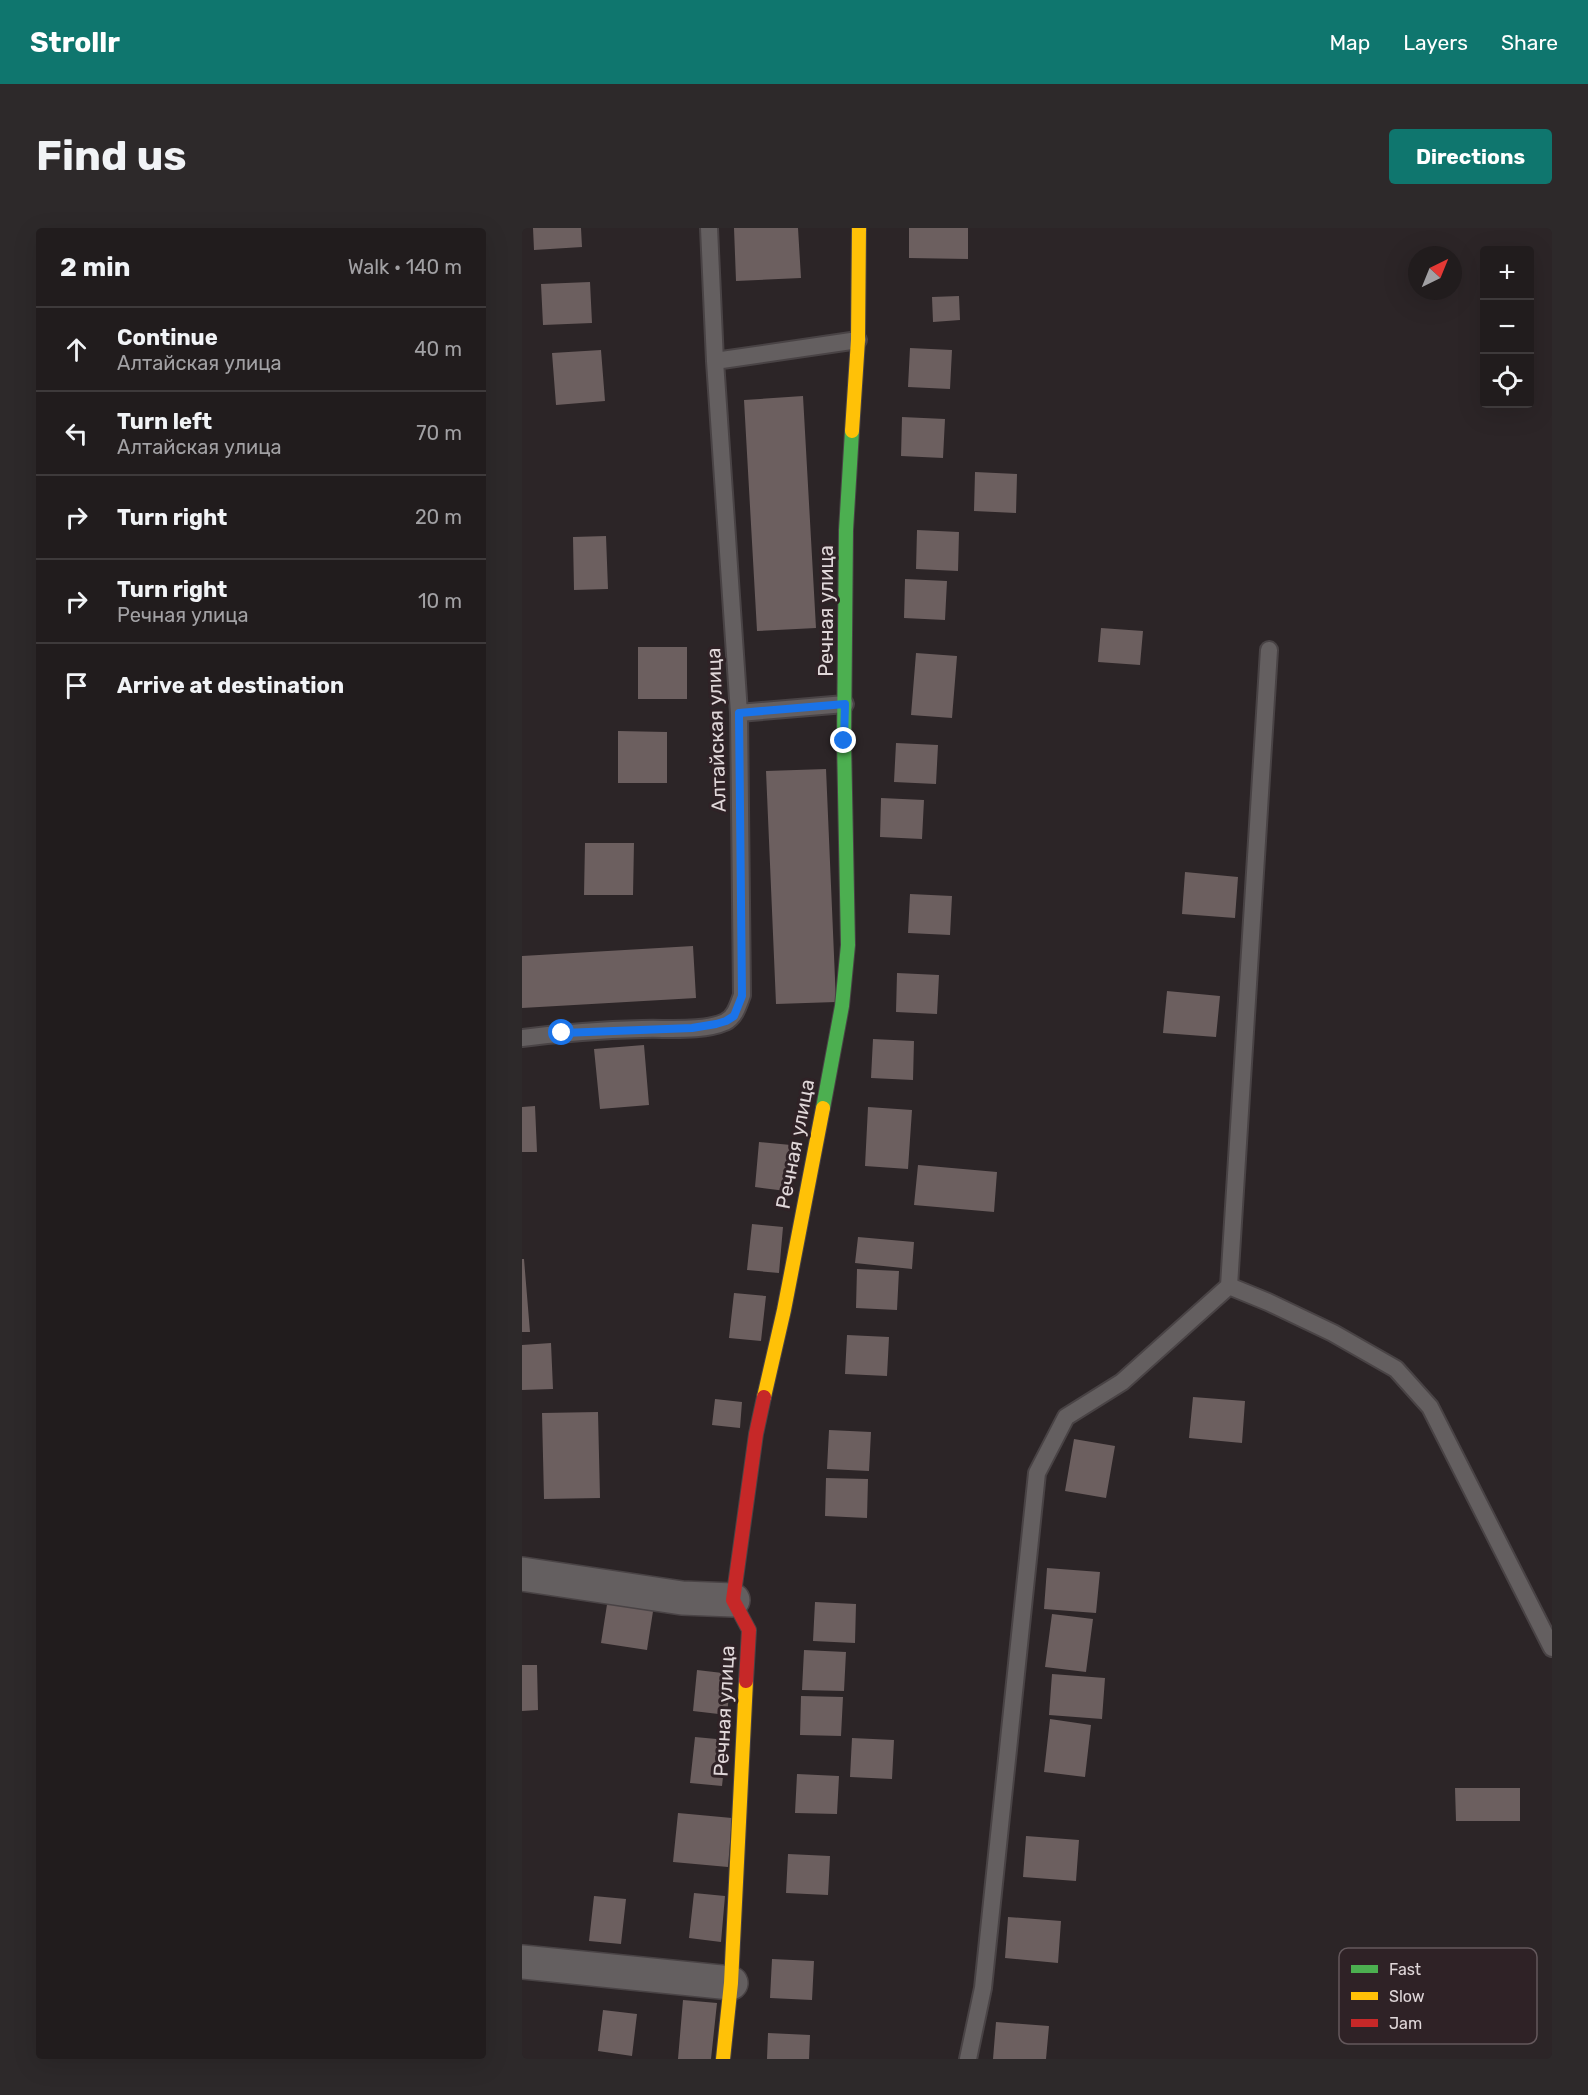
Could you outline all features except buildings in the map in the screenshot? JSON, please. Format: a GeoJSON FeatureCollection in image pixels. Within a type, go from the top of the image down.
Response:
{"type":"FeatureCollection","features":[{"type":"Feature","properties":{"kind":"street","name":"Речная улица"},"geometry":{"type":"LineString","coordinates":[[723,2059],[731,1983],[749,1630],[733,1600],[756,1434],[784,1310],[842,1006],[848,945],[844,741],[846,530],[858,340],[859,228]]}},
{"type":"Feature","properties":{"kind":"street"},"geometry":{"type":"LineString","coordinates":[[522,1574],[682,1598],[733,1600]]}},
{"type":"Feature","properties":{"kind":"street"},"geometry":{"type":"LineString","coordinates":[[522,1962],[731,1983]]}},
{"type":"Feature","properties":{"kind":"lane","name":"Алтайская улица"},"geometry":{"type":"LineString","coordinates":[[522,1038],[562,1033],[692,1028],[716,1024],[734,1016],[742,996],[739,713],[715,361],[709,228]]}},
{"type":"Feature","properties":{"kind":"lane"},"geometry":{"type":"LineString","coordinates":[[715,361],[858,340]]}},
{"type":"Feature","properties":{"kind":"lane"},"geometry":{"type":"LineString","coordinates":[[968,2059],[983,1988],[1036,1473],[1066,1417],[1122,1382],[1229,1286],[1269,650]]}},
{"type":"Feature","properties":{"kind":"lane"},"geometry":{"type":"LineString","coordinates":[[739,713],[845,704]]}},
{"type":"Feature","properties":{"kind":"lane"},"geometry":{"type":"LineString","coordinates":[[1229,1286],[1333,1333],[1396,1370],[1430,1407],[1552,1648]]}},
{"type":"Feature","properties":{"kind":"traffic: fast"},"geometry":{"type":"LineString","coordinates":[[823,1108],[842,1006],[848,945],[844,741],[846,530],[852,431]]}},
{"type":"Feature","properties":{"kind":"traffic: slow"},"geometry":{"type":"LineString","coordinates":[[852,431],[858,340],[859,228]]}},
{"type":"Feature","properties":{"kind":"traffic: slow"},"geometry":{"type":"LineString","coordinates":[[764,1397],[784,1310],[823,1108]]}},
{"type":"Feature","properties":{"kind":"traffic: slow"},"geometry":{"type":"LineString","coordinates":[[723,2059],[731,1983],[746,1681]]}},
{"type":"Feature","properties":{"kind":"traffic: jam"},"geometry":{"type":"LineString","coordinates":[[746,1681],[749,1630],[733,1600],[756,1434],[764,1397]]}},
{"type":"Feature","properties":{"kind":"route"},"geometry":{"type":"LineString","coordinates":[[562,1033],[692,1028],[716,1024],[734,1016],[742,996],[739,713],[845,704],[844,741]]}}]}
